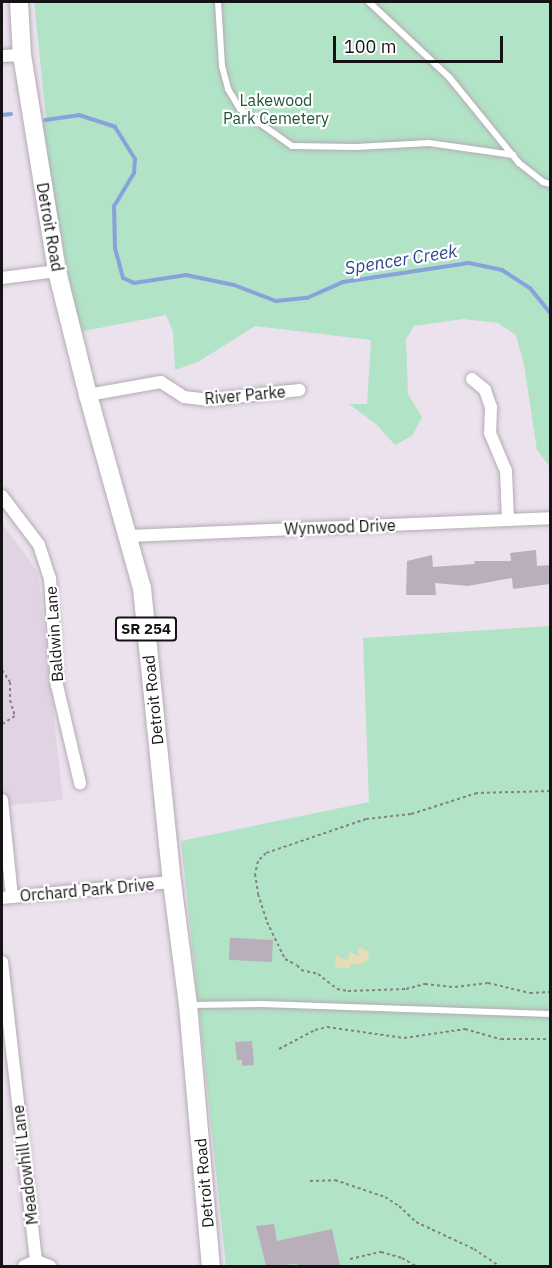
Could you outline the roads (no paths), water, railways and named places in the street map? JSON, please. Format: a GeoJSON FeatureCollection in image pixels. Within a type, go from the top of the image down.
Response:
{"type":"FeatureCollection","features":[{"type":"Feature","properties":{"kind":"main road","name":"Detroit Road"},"geometry":{"type":"LineString","coordinates":[[19,2],[22,55],[57,272],[88,395],[142,588],[172,882],[188,1005],[211,1266]]}},
{"type":"Feature","properties":{"kind":"street"},"geometry":{"type":"LineString","coordinates":[[2,56],[22,55]]}},
{"type":"Feature","properties":{"kind":"street"},"geometry":{"type":"LineString","coordinates":[[2,278],[57,272]]}},
{"type":"Feature","properties":{"kind":"street"},"geometry":{"type":"LineString","coordinates":[[472,379],[485,390],[491,407],[490,433],[506,471],[508,520]]}},
{"type":"Feature","properties":{"kind":"street","name":"River Parke"},"geometry":{"type":"LineString","coordinates":[[88,395],[162,382],[184,397],[207,400],[299,390]]}},
{"type":"Feature","properties":{"kind":"street","name":"Baldwin Lane"},"geometry":{"type":"LineString","coordinates":[[2,496],[39,544],[50,578],[57,685],[80,783]]}},
{"type":"Feature","properties":{"kind":"street","name":"Wynwood Drive"},"geometry":{"type":"LineString","coordinates":[[129,536],[550,518]]}},
{"type":"Feature","properties":{"kind":"street"},"geometry":{"type":"LineString","coordinates":[[2,800],[7,897]]}},
{"type":"Feature","properties":{"kind":"street","name":"Orchard Park Drive"},"geometry":{"type":"LineString","coordinates":[[7,897],[172,882]]}},
{"type":"Feature","properties":{"kind":"street","name":"Meadowhill Lane"},"geometry":{"type":"LineString","coordinates":[[2,962],[30,1264]]}},
{"type":"Feature","properties":{"kind":"street"},"geometry":{"type":"LineString","coordinates":[[30,1264],[50,1266]]}},
{"type":"Feature","properties":{"kind":"lane"},"geometry":{"type":"LineString","coordinates":[[218,2],[222,66],[228,89],[240,109],[292,146],[357,147],[429,143],[513,155]]}},
{"type":"Feature","properties":{"kind":"lane"},"geometry":{"type":"LineString","coordinates":[[369,2],[449,77],[513,155],[543,182],[550,184]]}},
{"type":"Feature","properties":{"kind":"lane"},"geometry":{"type":"LineString","coordinates":[[188,1005],[262,1004],[550,1014]]}},
{"type":"Feature","properties":{"kind":"waterway","name":"Spencer Creek"},"geometry":{"type":"LineString","coordinates":[[2,115],[11,114]]}},
{"type":"Feature","properties":{"kind":"waterway","name":"Spencer Creek"},"geometry":{"type":"LineString","coordinates":[[45,120],[79,115],[115,127],[135,159],[134,173],[114,206],[115,248],[123,278],[134,283],[186,275],[234,285],[276,301],[307,298],[343,282],[469,263],[502,270],[530,288],[550,313]]}},
{"type":"Feature","properties":{"kind":"park label","name":"Lakewood Park Cemetery"},"geometry":{"type":"Point","coordinates":[276,109]}}]}
